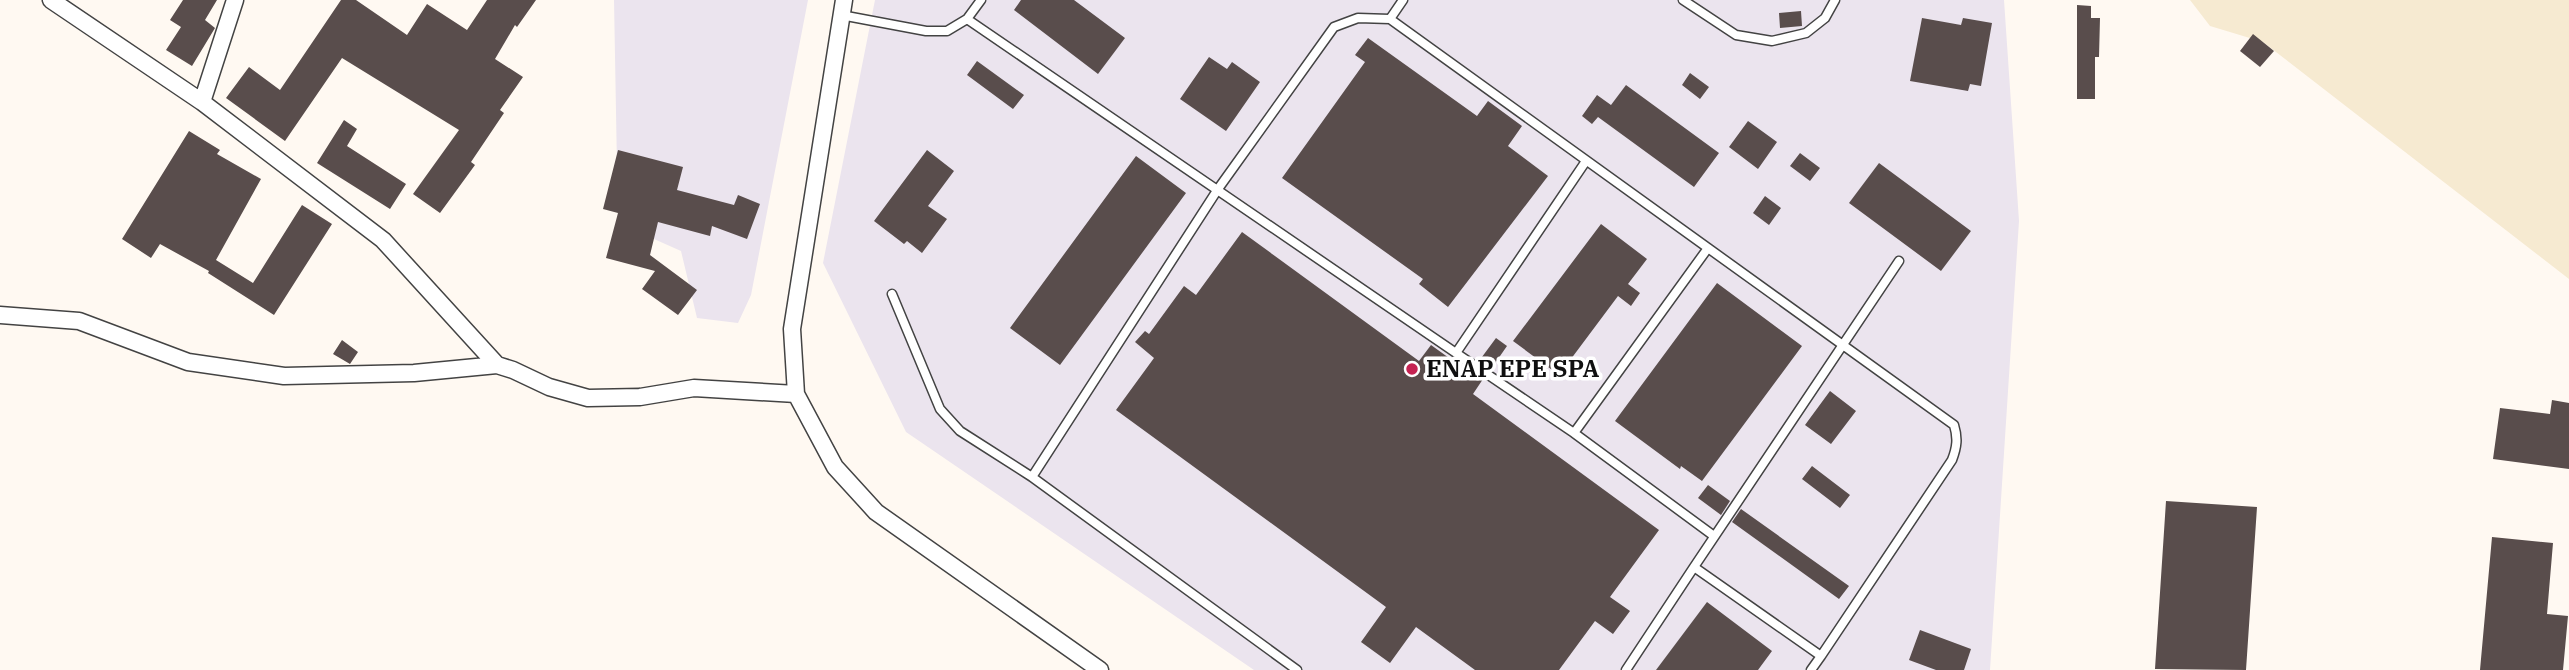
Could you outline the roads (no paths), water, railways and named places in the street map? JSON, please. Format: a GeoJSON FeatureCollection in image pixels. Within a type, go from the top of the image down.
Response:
{"type":"FeatureCollection","features":[{"type":"Feature","properties":{"kind":"street"},"geometry":{"type":"LineString","coordinates":[[51,0],[202,102],[383,240],[497,365]]}},
{"type":"Feature","properties":{"kind":"street"},"geometry":{"type":"LineString","coordinates":[[202,102],[235,0]]}},
{"type":"Feature","properties":{"kind":"street"},"geometry":{"type":"LineString","coordinates":[[843,8],[792,329],[796,394],[835,467],[876,512],[1100,670]]}},
{"type":"Feature","properties":{"kind":"street"},"geometry":{"type":"LineString","coordinates":[[0,315],[79,321],[188,362],[284,376],[414,373],[497,365],[549,387],[588,398],[640,397],[694,388],[796,394]]}},
{"type":"Feature","properties":{"kind":"lane"},"geometry":{"type":"LineString","coordinates":[[843,8],[926,31],[947,31],[967,19],[981,0]]}},
{"type":"Feature","properties":{"kind":"lane"},"geometry":{"type":"LineString","coordinates":[[1390,19],[1404,0]]}},
{"type":"Feature","properties":{"kind":"lane"},"geometry":{"type":"LineString","coordinates":[[1683,0],[1736,34],[1772,41],[1806,33],[1825,18],[1835,0]]}},
{"type":"Feature","properties":{"kind":"lane"},"geometry":{"type":"LineString","coordinates":[[1032,477],[1218,189],[1334,27],[1358,18],[1390,19],[1954,425],[1957,447],[1952,460],[1811,670]]}},
{"type":"Feature","properties":{"kind":"lane"},"geometry":{"type":"LineString","coordinates":[[967,19],[1574,433],[1714,536]]}},
{"type":"Feature","properties":{"kind":"lane"},"geometry":{"type":"LineString","coordinates":[[1456,354],[1586,161]]}},
{"type":"Feature","properties":{"kind":"lane"},"geometry":{"type":"LineString","coordinates":[[1574,433],[1708,248]]}},
{"type":"Feature","properties":{"kind":"lane"},"geometry":{"type":"LineString","coordinates":[[1626,670],[1899,261]]}},
{"type":"Feature","properties":{"kind":"lane"},"geometry":{"type":"LineString","coordinates":[[892,294],[940,409],[960,431],[1032,477],[1297,670]]}},
{"type":"Feature","properties":{"kind":"lane"},"geometry":{"type":"LineString","coordinates":[[1693,566],[1821,656]]}},
{"type":"Feature","properties":{"kind":"place","name":"ENAP EPE SPA"},"geometry":{"type":"Point","coordinates":[1412,369]}}]}
